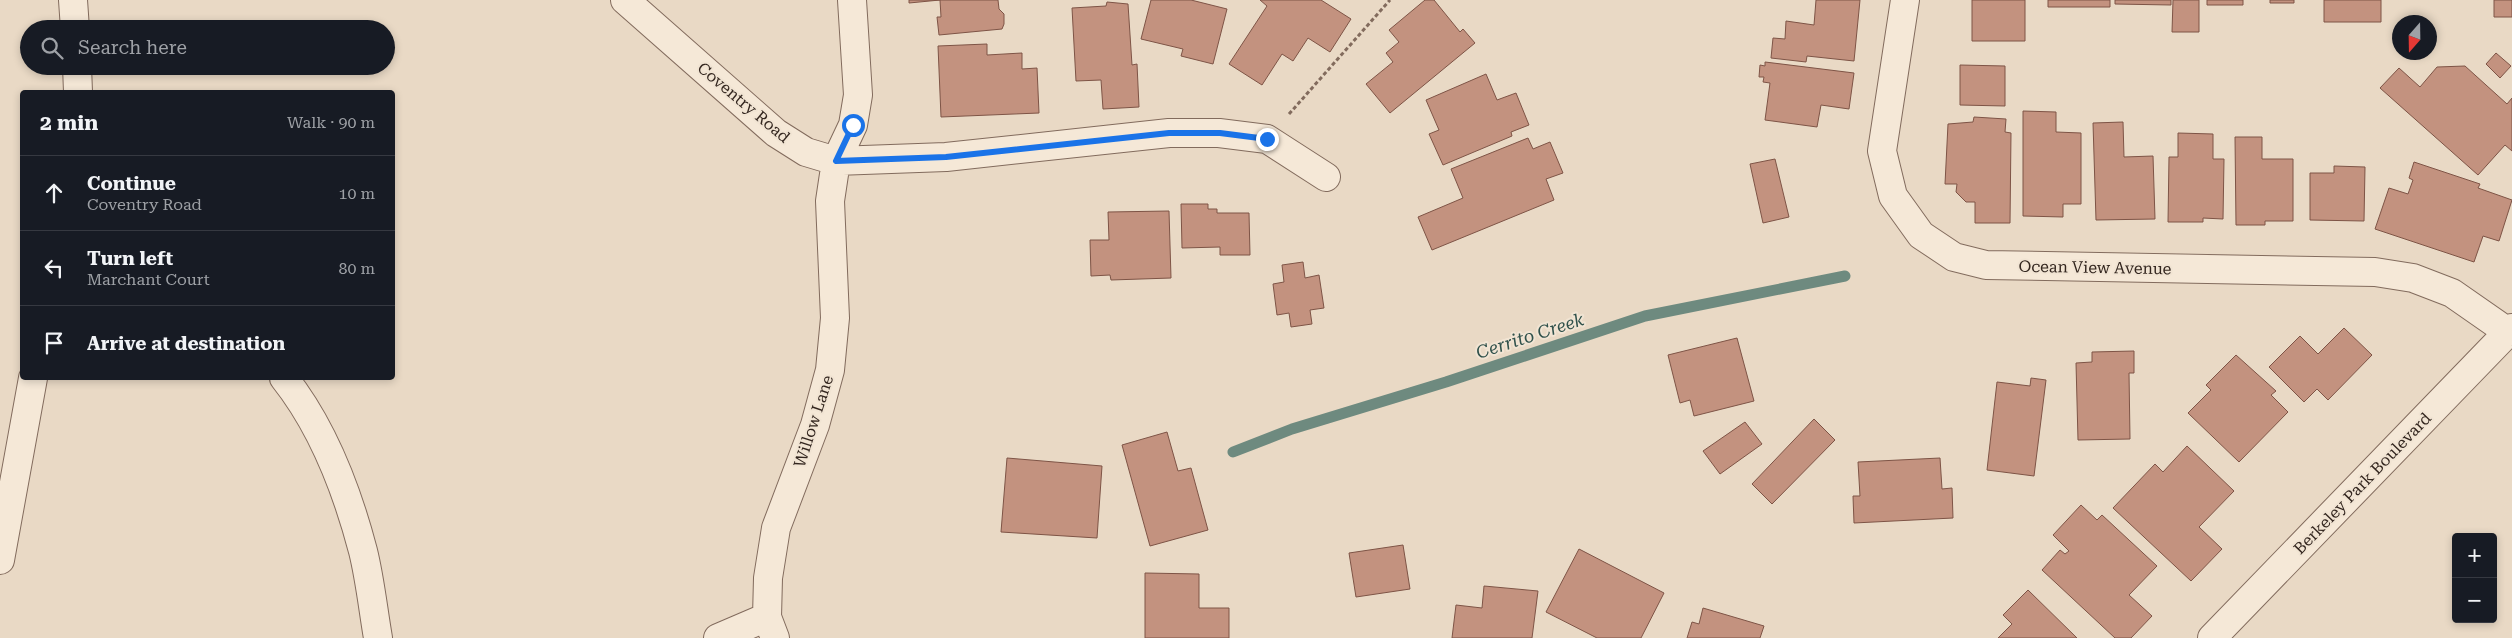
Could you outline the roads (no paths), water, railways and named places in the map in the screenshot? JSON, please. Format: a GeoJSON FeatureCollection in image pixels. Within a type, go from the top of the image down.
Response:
{"type":"FeatureCollection","features":[{"type":"Feature","properties":{"kind":"street"},"geometry":{"type":"LineString","coordinates":[[73,0],[74,20]]}},
{"type":"Feature","properties":{"kind":"street","name":"Coventry Road"},"geometry":{"type":"LineString","coordinates":[[625,0],[776,134],[806,152],[836,161],[946,157],[1169,133],[1220,133],[1267,139],[1326,177]]}},
{"type":"Feature","properties":{"kind":"street"},"geometry":{"type":"LineString","coordinates":[[836,161],[853,125],[858,95],[852,0]]}},
{"type":"Feature","properties":{"kind":"street","name":"Ocean View Avenue"},"geometry":{"type":"LineString","coordinates":[[1905,0],[1882,151],[1894,196],[1921,234],[1954,257],[1986,265],[2375,272],[2413,278],[2452,293],[2510,330]]}},
{"type":"Feature","properties":{"kind":"street"},"geometry":{"type":"LineString","coordinates":[[77,75],[78,90]]}},
{"type":"Feature","properties":{"kind":"street","name":"Willow Lane"},"geometry":{"type":"LineString","coordinates":[[771,627],[768,578],[776,528],[815,425],[830,370],[835,318],[830,201],[836,161]]}},
{"type":"Feature","properties":{"kind":"street","name":"Berkeley Park Boulevard"},"geometry":{"type":"LineString","coordinates":[[2212,638],[2510,330]]}},
{"type":"Feature","properties":{"kind":"street"},"geometry":{"type":"LineString","coordinates":[[0,560],[33,380]]}},
{"type":"Feature","properties":{"kind":"street"},"geometry":{"type":"LineString","coordinates":[[285,380],[317,429],[345,492],[363,552],[378,638]]}},
{"type":"Feature","properties":{"kind":"street"},"geometry":{"type":"LineString","coordinates":[[718,638],[771,627]]}},
{"type":"Feature","properties":{"kind":"waterway","name":"Cerrito Creek"},"geometry":{"type":"LineString","coordinates":[[1233,452],[1292,429],[1446,382],[1645,316],[1845,276]]}}]}
